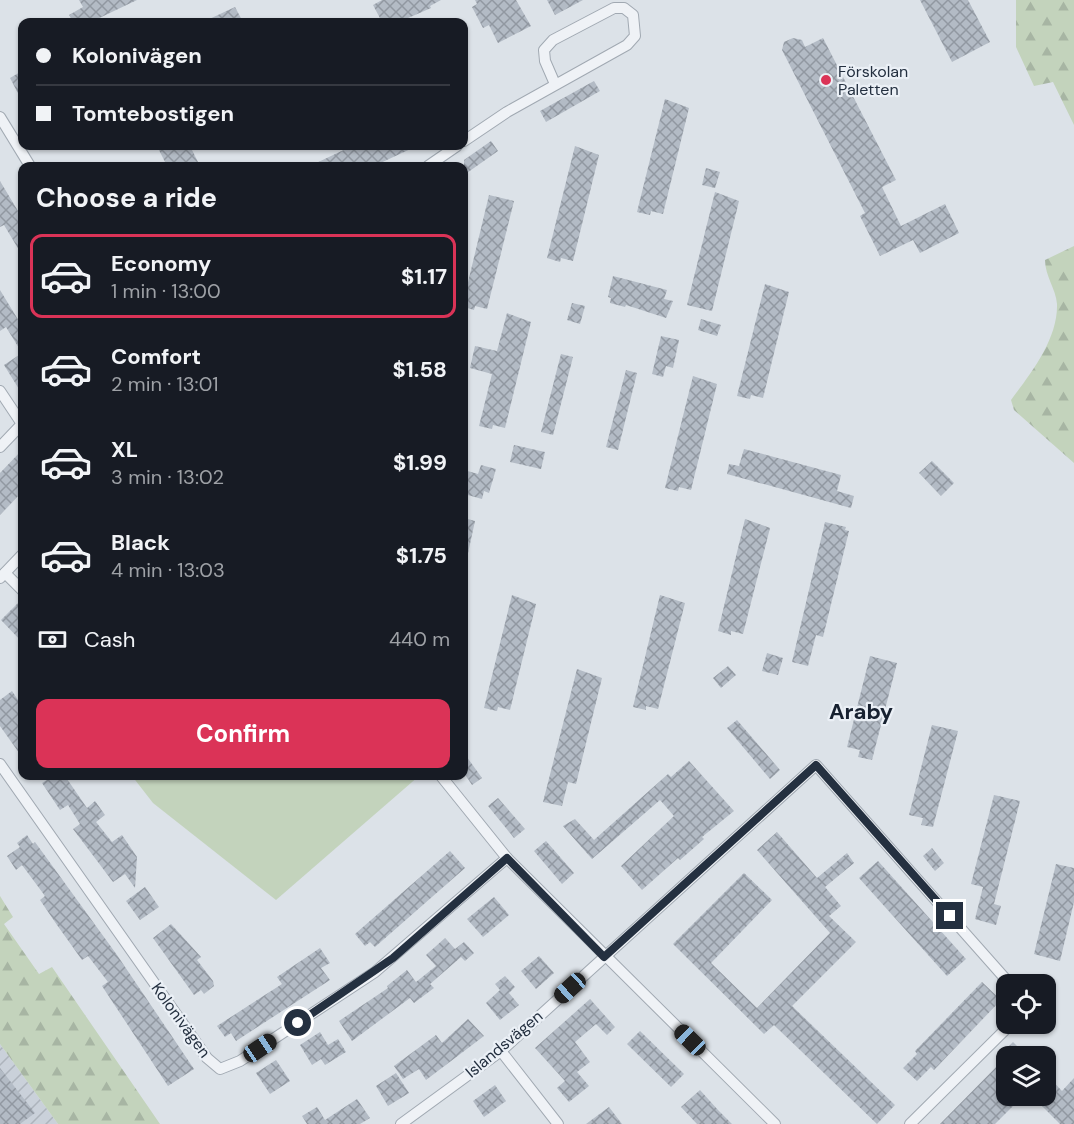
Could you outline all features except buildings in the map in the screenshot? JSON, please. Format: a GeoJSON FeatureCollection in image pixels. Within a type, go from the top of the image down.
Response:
{"type":"FeatureCollection","features":[{"type":"Feature","properties":{"kind":"street"},"geometry":{"type":"LineString","coordinates":[[468,138],[555,84],[627,45],[634,36],[633,15],[624,8],[614,8],[553,40],[544,50],[545,61],[555,84]]}},
{"type":"Feature","properties":{"kind":"street"},"geometry":{"type":"LineString","coordinates":[[0,117],[18,146]]}},
{"type":"Feature","properties":{"kind":"street"},"geometry":{"type":"LineString","coordinates":[[434,162],[451,150]]}},
{"type":"Feature","properties":{"kind":"street"},"geometry":{"type":"LineString","coordinates":[[0,391],[18,418]]}},
{"type":"Feature","properties":{"kind":"street"},"geometry":{"type":"LineString","coordinates":[[0,447],[18,428]]}},
{"type":"Feature","properties":{"kind":"street"},"geometry":{"type":"LineString","coordinates":[[18,559],[3,575],[18,587]]}},
{"type":"Feature","properties":{"kind":"street","name":"Kolonivägen"},"geometry":{"type":"LineString","coordinates":[[0,764],[207,1058],[220,1069],[240,1061],[375,972],[507,858]]}},
{"type":"Feature","properties":{"kind":"street","name":"Islandsvägen"},"geometry":{"type":"LineString","coordinates":[[401,1124],[501,1051],[816,765],[1001,974]]}},
{"type":"Feature","properties":{"kind":"street"},"geometry":{"type":"LineString","coordinates":[[444,780],[507,858],[604,957],[775,1124]]}},
{"type":"Feature","properties":{"kind":"street"},"geometry":{"type":"LineString","coordinates":[[910,1124],[1001,1034]]}},
{"type":"Feature","properties":{"kind":"street"},"geometry":{"type":"LineString","coordinates":[[501,1051],[558,1124]]}},
{"type":"Feature","properties":{"kind":"shaded area"},"geometry":{"type":"Polygon","coordinates":[[[0,1044],[58,1124],[0,1124],[0,1044]]]}},
{"type":"Feature","properties":{"kind":"green space"},"geometry":{"type":"Polygon","coordinates":[[[1016,0],[1074,0],[1074,125],[1053,82],[1034,86],[1016,47],[1016,0]]]}},
{"type":"Feature","properties":{"kind":"green space"},"geometry":{"type":"Polygon","coordinates":[[[1074,246],[1074,463],[1014,410],[1011,400],[1042,355],[1053,330],[1057,304],[1045,260],[1074,246]]]}},
{"type":"Feature","properties":{"kind":"green space"},"geometry":{"type":"Polygon","coordinates":[[[135,780],[414,780],[276,900],[153,803],[135,780]]]}},
{"type":"Feature","properties":{"kind":"green space"},"geometry":{"type":"Polygon","coordinates":[[[0,896],[13,917],[4,924],[39,974],[52,967],[160,1124],[58,1124],[0,1044],[0,896]]]}},
{"type":"Feature","properties":{"kind":"place","name":"Förskolan Paletten"},"geometry":{"type":"Point","coordinates":[826,80]}},
{"type":"Feature","properties":{"kind":"district","name":"Araby"},"geometry":{"type":"Point","coordinates":[861,711]}},
{"type":"Feature","properties":{"kind":"route"},"geometry":{"type":"LineString","coordinates":[[298,1023],[393,958],[507,858],[604,957],[816,765],[950,916]]}}]}
